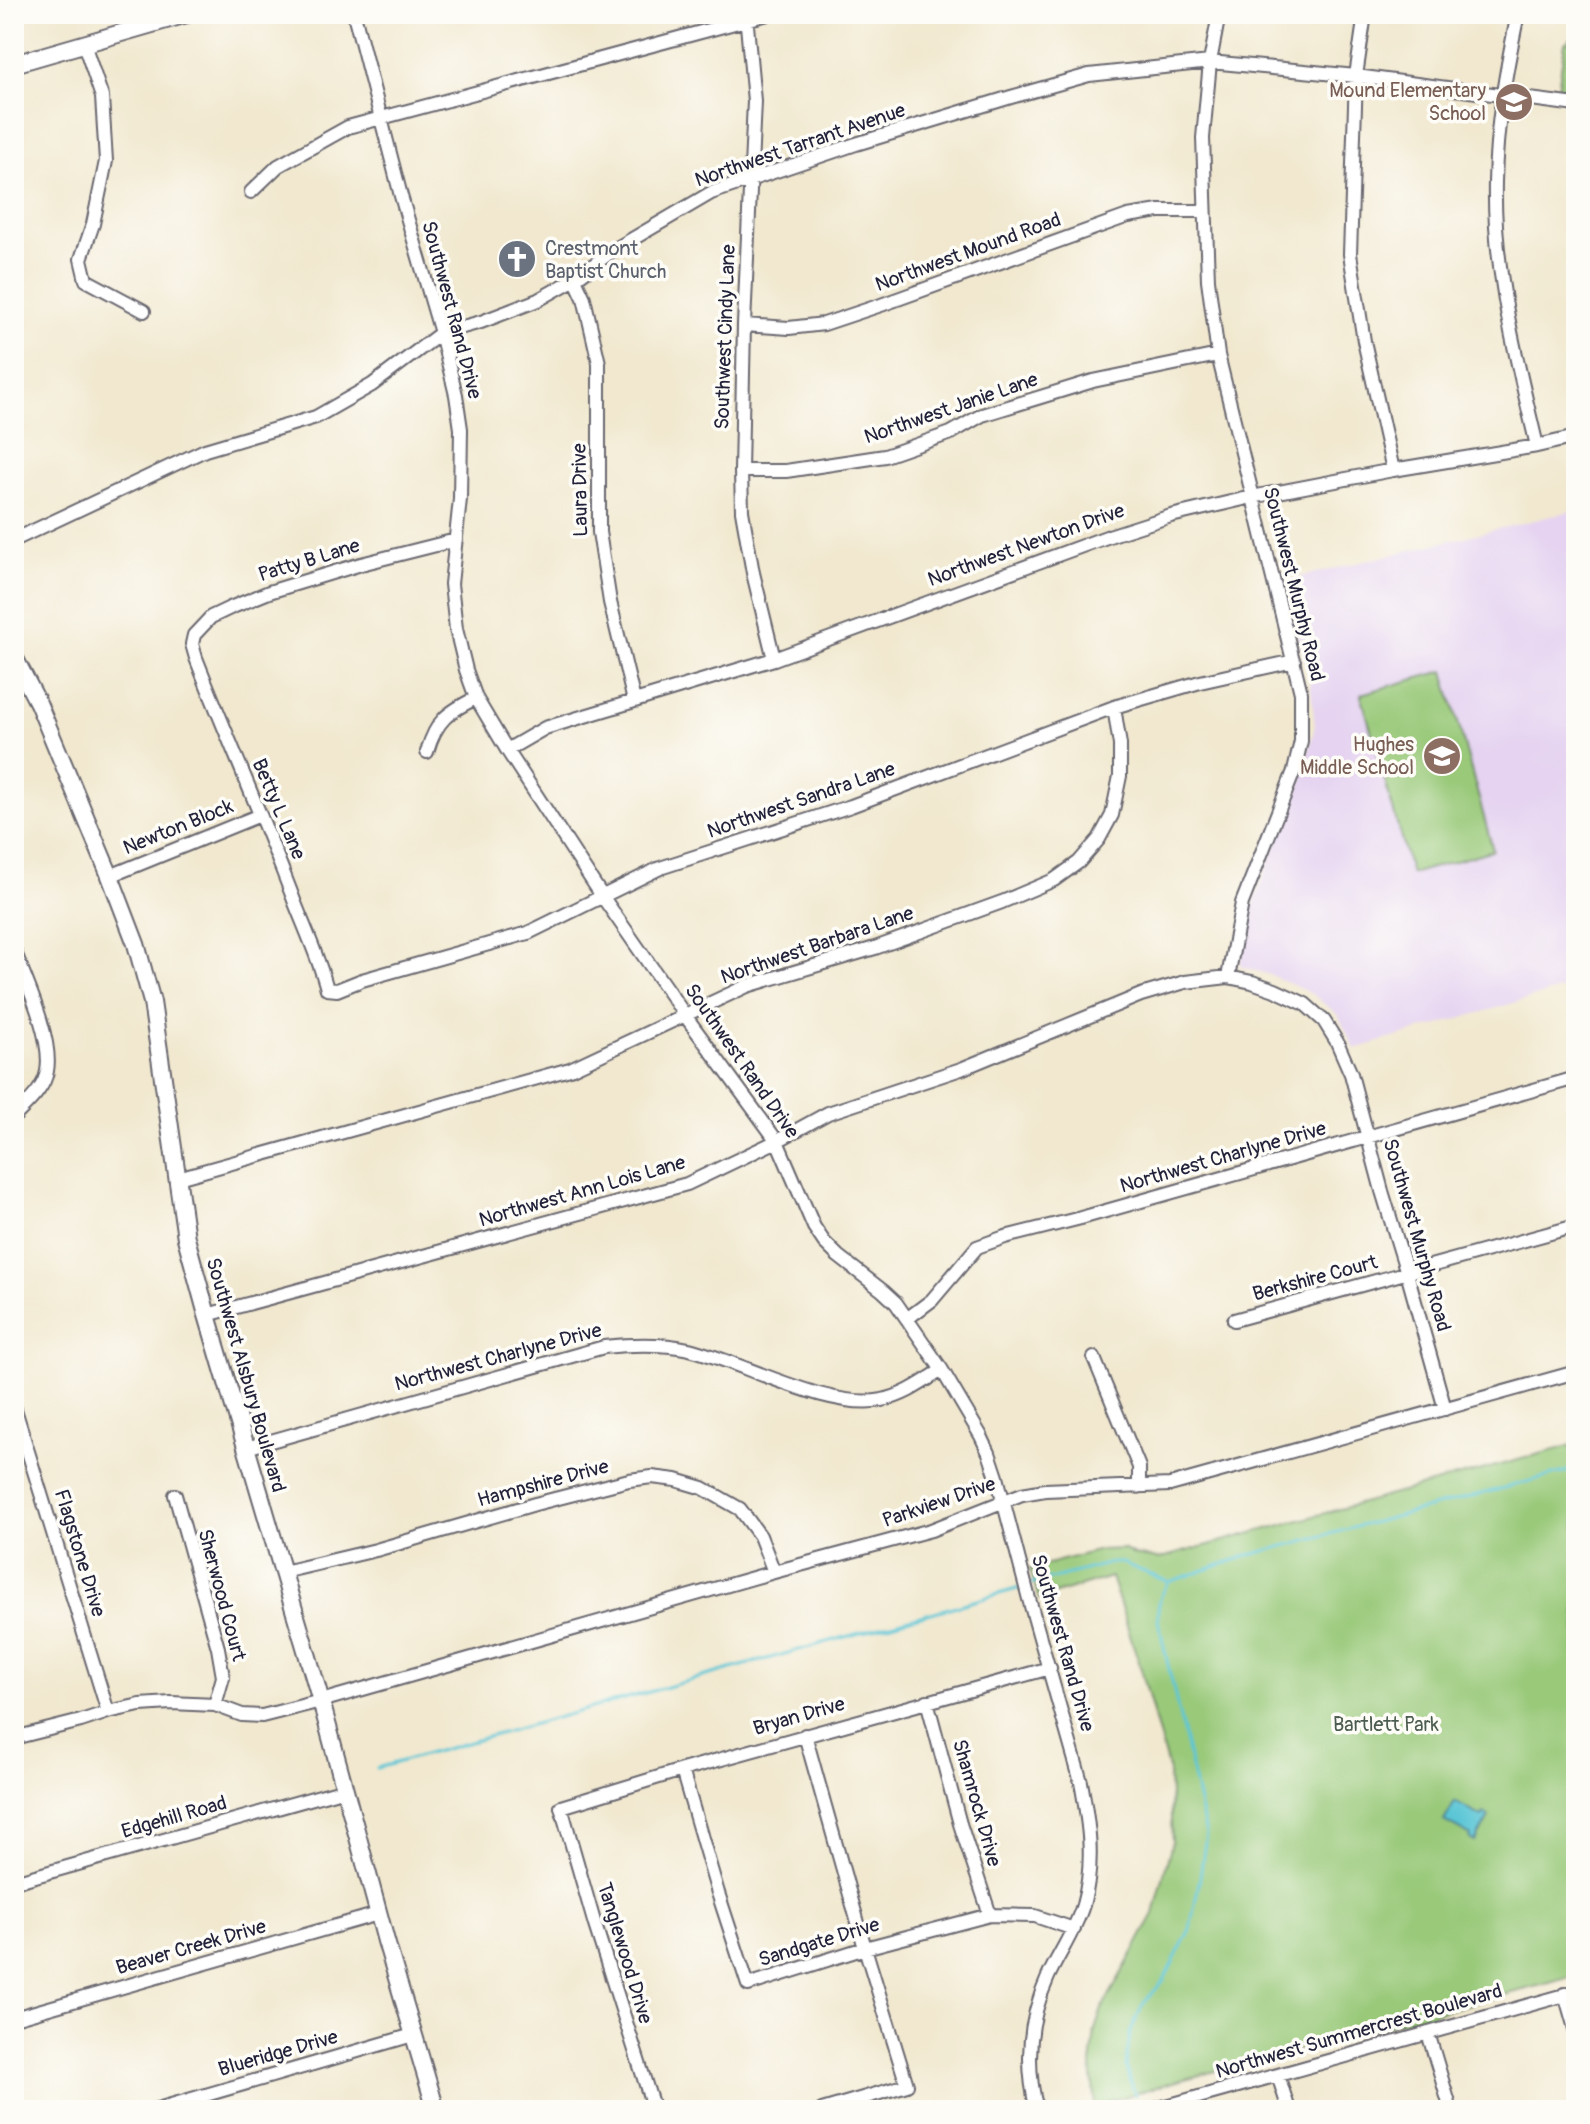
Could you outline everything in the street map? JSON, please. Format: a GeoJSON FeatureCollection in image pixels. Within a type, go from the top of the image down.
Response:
{"type":"FeatureCollection","features":[{"type":"Feature","properties":{"kind":"main road"},"geometry":{"type":"LineString","coordinates":[[14,64],[164,17],[187,14]]}},
{"type":"Feature","properties":{"kind":"main road","name":"Southwest Alsbury Boulevard"},"geometry":{"type":"LineString","coordinates":[[14,657],[38,703],[136,944],[152,1002],[186,1238],[436,2110]]}},
{"type":"Feature","properties":{"kind":"street","name":"Southwest Rand Drive"},"geometry":{"type":"LineString","coordinates":[[354,14],[456,395],[461,429],[460,499],[451,584],[456,629],[476,698],[602,896],[777,1141],[814,1227],[824,1242],[883,1291],[908,1318],[942,1370],[989,1453],[1081,1782],[1090,1831],[1090,1871],[1082,1906],[1035,2009],[1029,2050],[1037,2110]]}},
{"type":"Feature","properties":{"kind":"street"},"geometry":{"type":"LineString","coordinates":[[251,192],[278,166],[348,127],[747,17],[768,14]]}},
{"type":"Feature","properties":{"kind":"street","name":"Southwest Murphy Road"},"geometry":{"type":"LineString","coordinates":[[1219,14],[1210,62],[1203,138],[1208,280],[1218,355],[1301,693],[1301,741],[1294,771],[1250,877],[1228,977],[1275,990],[1305,1004],[1324,1021],[1337,1042],[1351,1074],[1445,1409]]}},
{"type":"Feature","properties":{"kind":"street"},"geometry":{"type":"LineString","coordinates":[[1365,14],[1356,76],[1350,254],[1364,341],[1393,470]]}},
{"type":"Feature","properties":{"kind":"street"},"geometry":{"type":"LineString","coordinates":[[1518,14],[1501,95],[1495,183],[1499,258],[1513,340],[1537,446]]}},
{"type":"Feature","properties":{"kind":"street","name":"Southwest Cindy Lane"},"geometry":{"type":"LineString","coordinates":[[747,17],[754,101],[744,325],[742,511],[774,659]]}},
{"type":"Feature","properties":{"kind":"street"},"geometry":{"type":"LineString","coordinates":[[84,44],[102,97],[106,161],[93,224],[81,259],[86,280],[144,311]]}},
{"type":"Feature","properties":{"kind":"street","name":"Northwest Tarrant Avenue"},"geometry":{"type":"LineString","coordinates":[[14,540],[205,450],[316,417],[372,385],[441,333],[481,322],[538,300],[575,279],[612,251],[711,193],[856,144],[1089,75],[1210,62],[1356,76],[1576,105]]}},
{"type":"Feature","properties":{"kind":"street","name":"Northwest Mound Road"},"geometry":{"type":"LineString","coordinates":[[744,325],[789,328],[824,324],[1128,216],[1159,211],[1205,211]]}},
{"type":"Feature","properties":{"kind":"street","name":"Laura Drive"},"geometry":{"type":"LineString","coordinates":[[575,279],[584,298],[599,363],[599,532],[610,602],[634,701]]}},
{"type":"Feature","properties":{"kind":"street","name":"Northwest Janie Lane"},"geometry":{"type":"LineString","coordinates":[[741,471],[786,471],[885,456],[951,433],[982,415],[1093,381],[1218,355]]}},
{"type":"Feature","properties":{"kind":"street","name":"Northwest Newton Drive"},"geometry":{"type":"LineString","coordinates":[[507,750],[545,728],[774,659],[1171,516],[1252,497],[1576,437]]}},
{"type":"Feature","properties":{"kind":"street","name":"Patty B Lane"},"geometry":{"type":"LineString","coordinates":[[193,645],[194,635],[211,617],[269,592],[456,540]]}},
{"type":"Feature","properties":{"kind":"street","name":"Betty L Lane"},"geometry":{"type":"LineString","coordinates":[[193,645],[234,756],[319,960],[327,989]]}},
{"type":"Feature","properties":{"kind":"street","name":"Northwest Sandra Lane"},"geometry":{"type":"LineString","coordinates":[[327,989],[337,990],[362,980],[528,933],[660,868],[851,806],[1114,707],[1200,682],[1294,661]]}},
{"type":"Feature","properties":{"kind":"street"},"geometry":{"type":"LineString","coordinates":[[427,752],[432,735],[446,715],[476,698]]}},
{"type":"Feature","properties":{"kind":"street","name":"Northwest Barbara Lane"},"geometry":{"type":"LineString","coordinates":[[178,1178],[570,1069],[747,986],[875,948],[1054,880],[1079,862],[1099,839],[1112,815],[1120,776],[1120,745],[1114,707]]}},
{"type":"Feature","properties":{"kind":"street","name":"Newton Block"},"geometry":{"type":"LineString","coordinates":[[110,876],[260,815]]}},
{"type":"Feature","properties":{"kind":"street"},"geometry":{"type":"LineString","coordinates":[[14,1117],[36,1094],[47,1074],[48,1049],[33,999],[16,958]]}},
{"type":"Feature","properties":{"kind":"street","name":"Northwest Ann Lois Lane"},"geometry":{"type":"LineString","coordinates":[[207,1315],[687,1184],[828,1113],[961,1069],[1141,995],[1185,982],[1228,977]]}},
{"type":"Feature","properties":{"kind":"street","name":"Northwest Charlyne Drive"},"geometry":{"type":"LineString","coordinates":[[908,1318],[932,1300],[977,1247],[1576,1078]]}},
{"type":"Feature","properties":{"kind":"street","name":"Berkshire Court"},"geometry":{"type":"LineString","coordinates":[[1234,1320],[1576,1226]]}},
{"type":"Feature","properties":{"kind":"street","name":"Northwest Charlyne Drive"},"geometry":{"type":"LineString","coordinates":[[246,1448],[604,1347],[664,1344],[692,1350],[839,1399],[857,1401],[879,1401],[900,1395],[942,1370]]}},
{"type":"Feature","properties":{"kind":"street"},"geometry":{"type":"LineString","coordinates":[[1094,1358],[1139,1467],[1139,1487]]}},
{"type":"Feature","properties":{"kind":"street","name":"Parkview Drive"},"geometry":{"type":"LineString","coordinates":[[14,1738],[140,1705],[215,1705],[242,1715],[262,1716],[931,1530],[1022,1494],[1045,1490],[1170,1485],[1576,1372]]}},
{"type":"Feature","properties":{"kind":"street","name":"Flagstone Drive"},"geometry":{"type":"LineString","coordinates":[[14,1406],[108,1712]]}},
{"type":"Feature","properties":{"kind":"street","name":"Hampshire Drive"},"geometry":{"type":"LineString","coordinates":[[283,1572],[376,1550],[535,1504],[652,1477],[703,1488],[740,1509],[760,1536],[774,1572]]}},
{"type":"Feature","properties":{"kind":"street","name":"Sherwood Court"},"geometry":{"type":"LineString","coordinates":[[175,1495],[218,1648],[223,1677],[215,1705]]}},
{"type":"Feature","properties":{"kind":"street","name":"Bryan Drive"},"geometry":{"type":"LineString","coordinates":[[561,1807],[805,1735],[1050,1668]]}},
{"type":"Feature","properties":{"kind":"street","name":"Shamrock Drive"},"geometry":{"type":"LineString","coordinates":[[927,1701],[960,1824],[990,1915]]}},
{"type":"Feature","properties":{"kind":"street"},"geometry":{"type":"LineString","coordinates":[[805,1735],[907,2085],[822,2110]]}},
{"type":"Feature","properties":{"kind":"street","name":"Sandgate Drive"},"geometry":{"type":"LineString","coordinates":[[682,1770],[748,1985],[865,1948],[990,1915],[1035,1916],[1074,1929]]}},
{"type":"Feature","properties":{"kind":"street","name":"Edgehill Road"},"geometry":{"type":"LineString","coordinates":[[14,1882],[345,1789]]}},
{"type":"Feature","properties":{"kind":"street","name":"Tanglewood Drive"},"geometry":{"type":"LineString","coordinates":[[561,1807],[654,2110]]}},
{"type":"Feature","properties":{"kind":"street","name":"Beaver Creek Drive"},"geometry":{"type":"LineString","coordinates":[[14,2018],[378,1914]]}},
{"type":"Feature","properties":{"kind":"street"},"geometry":{"type":"LineString","coordinates":[[1571,1993],[1576,2032]]}},
{"type":"Feature","properties":{"kind":"street","name":"Northwest Summercrest Boulevard"},"geometry":{"type":"LineString","coordinates":[[1153,2110],[1571,1993]]}},
{"type":"Feature","properties":{"kind":"street"},"geometry":{"type":"LineString","coordinates":[[1428,2033],[1451,2110]]}},
{"type":"Feature","properties":{"kind":"street","name":"Blueridge Drive"},"geometry":{"type":"LineString","coordinates":[[154,2110],[413,2035]]}},
{"type":"Feature","properties":{"kind":"street"},"geometry":{"type":"LineString","coordinates":[[1278,2075],[1289,2110]]}},
{"type":"Feature","properties":{"kind":"shaded area","name":"Hughes Middle School"},"geometry":{"type":"Polygon","coordinates":[[[1576,510],[1576,985],[1355,1049],[1338,1015],[1312,994],[1273,976],[1240,966],[1249,917],[1300,787],[1315,726],[1310,679],[1283,581],[1576,510]]]}},
{"type":"Feature","properties":{"kind":"green space"},"geometry":{"type":"Polygon","coordinates":[[[1576,35],[1576,96],[1557,94],[1565,43],[1576,35]]]}},
{"type":"Feature","properties":{"kind":"green space"},"geometry":{"type":"Polygon","coordinates":[[[1444,671],[1493,850],[1411,874],[1361,694],[1444,671]]]}},
{"type":"Feature","properties":{"kind":"green space","name":"Bartlett Park"},"geometry":{"type":"Polygon","coordinates":[[[1576,1444],[1576,1976],[1166,2084],[1095,2106],[1091,2065],[1095,2030],[1102,2009],[1154,1914],[1172,1842],[1169,1772],[1141,1669],[1111,1577],[1039,1599],[1030,1569],[1099,1550],[1123,1549],[1134,1555],[1158,1559],[1576,1444]]]}},
{"type":"Feature","properties":{"kind":"water"},"geometry":{"type":"Polygon","coordinates":[[[1455,1802],[1482,1817],[1484,1814],[1489,1817],[1475,1842],[1470,1839],[1471,1836],[1444,1821],[1455,1802]]]}},
{"type":"Feature","properties":{"kind":"waterway"},"geometry":{"type":"LineString","coordinates":[[1135,2095],[1126,2066],[1130,2034],[1143,2004],[1164,1980],[1190,1929],[1206,1834],[1158,1620],[1160,1600],[1169,1582],[1250,1555],[1576,1469]]}},
{"type":"Feature","properties":{"kind":"waterway"},"geometry":{"type":"LineString","coordinates":[[1031,1584],[1111,1563],[1122,1563],[1169,1582]]}},
{"type":"Feature","properties":{"kind":"waterway"},"geometry":{"type":"LineString","coordinates":[[377,1768],[1024,1587]]}},
{"type":"Feature","properties":{"kind":"place","name":"Mound Elementary School"},"geometry":{"type":"Point","coordinates":[1514,102]}},
{"type":"Feature","properties":{"kind":"place","name":"Crestmont Baptist Church"},"geometry":{"type":"Point","coordinates":[517,259]}},
{"type":"Feature","properties":{"kind":"place","name":"Hughes Middle School"},"geometry":{"type":"Point","coordinates":[1442,756]}}]}
